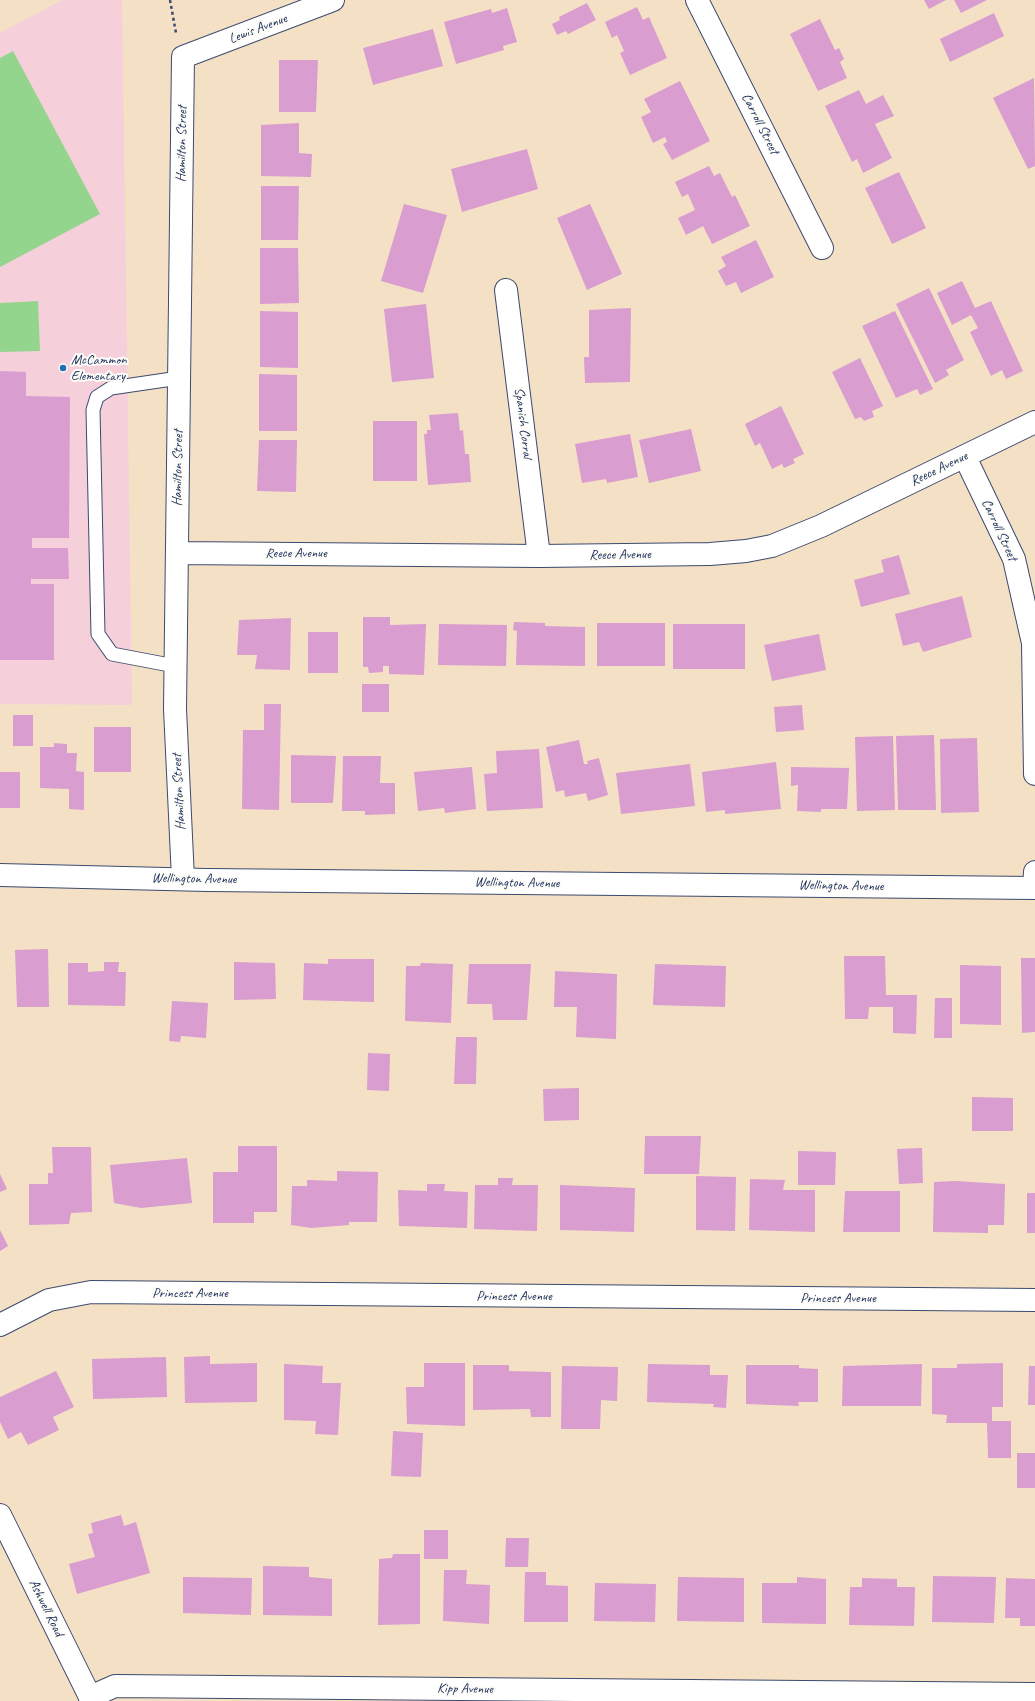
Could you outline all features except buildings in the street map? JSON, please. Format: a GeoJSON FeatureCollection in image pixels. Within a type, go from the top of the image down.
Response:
{"type":"FeatureCollection","features":[{"type":"Feature","properties":{"kind":"street","name":"Lewis Avenue"},"geometry":{"type":"LineString","coordinates":[[183,57],[333,0]]}},
{"type":"Feature","properties":{"kind":"street","name":"Carroll Street"},"geometry":{"type":"LineString","coordinates":[[697,0],[822,248]]}},
{"type":"Feature","properties":{"kind":"street","name":"Hamilton Street"},"geometry":{"type":"LineString","coordinates":[[183,57],[175,666],[175,709],[183,879]]}},
{"type":"Feature","properties":{"kind":"street","name":"Spanish Corral"},"geometry":{"type":"LineString","coordinates":[[506,290],[539,556]]}},
{"type":"Feature","properties":{"kind":"street","name":"Reece Avenue"},"geometry":{"type":"LineString","coordinates":[[177,553],[539,556],[710,554],[746,551],[772,546],[821,526],[1035,422]]}},
{"type":"Feature","properties":{"kind":"street","name":"Carroll Street"},"geometry":{"type":"LineString","coordinates":[[965,457],[1014,559],[1033,643],[1035,774]]}},
{"type":"Feature","properties":{"kind":"street","name":"Wellington Avenue"},"geometry":{"type":"LineString","coordinates":[[0,875],[183,879],[1035,882]]}},
{"type":"Feature","properties":{"kind":"street","name":"Princess Avenue"},"geometry":{"type":"LineString","coordinates":[[0,1325],[49,1300],[91,1292],[1035,1300]]}},
{"type":"Feature","properties":{"kind":"street","name":"Ashwell Road"},"geometry":{"type":"LineString","coordinates":[[0,1515],[91,1699]]}},
{"type":"Feature","properties":{"kind":"street","name":"Kipp Avenue"},"geometry":{"type":"LineString","coordinates":[[91,1699],[116,1686],[1035,1694]]}},
{"type":"Feature","properties":{"kind":"lane"},"geometry":{"type":"LineString","coordinates":[[175,666],[112,654],[98,634],[93,410],[97,397],[111,388],[179,378]]}},
{"type":"Feature","properties":{"kind":"path"},"geometry":{"type":"LineString","coordinates":[[170,0],[173,22],[183,57]]}},
{"type":"Feature","properties":{"kind":"shaded area","name":"McCammon Elementary"},"geometry":{"type":"Polygon","coordinates":[[[62,0],[122,0],[132,705],[0,704],[0,33],[62,0]]]}},
{"type":"Feature","properties":{"kind":"green space"},"geometry":{"type":"Polygon","coordinates":[[[13,51],[100,214],[0,267],[0,58],[13,51]]]}},
{"type":"Feature","properties":{"kind":"green space"},"geometry":{"type":"Polygon","coordinates":[[[38,301],[40,351],[0,352],[0,303],[38,301]]]}},
{"type":"Feature","properties":{"kind":"place","name":"McCammon Elementary"},"geometry":{"type":"Point","coordinates":[63,368]}}]}
